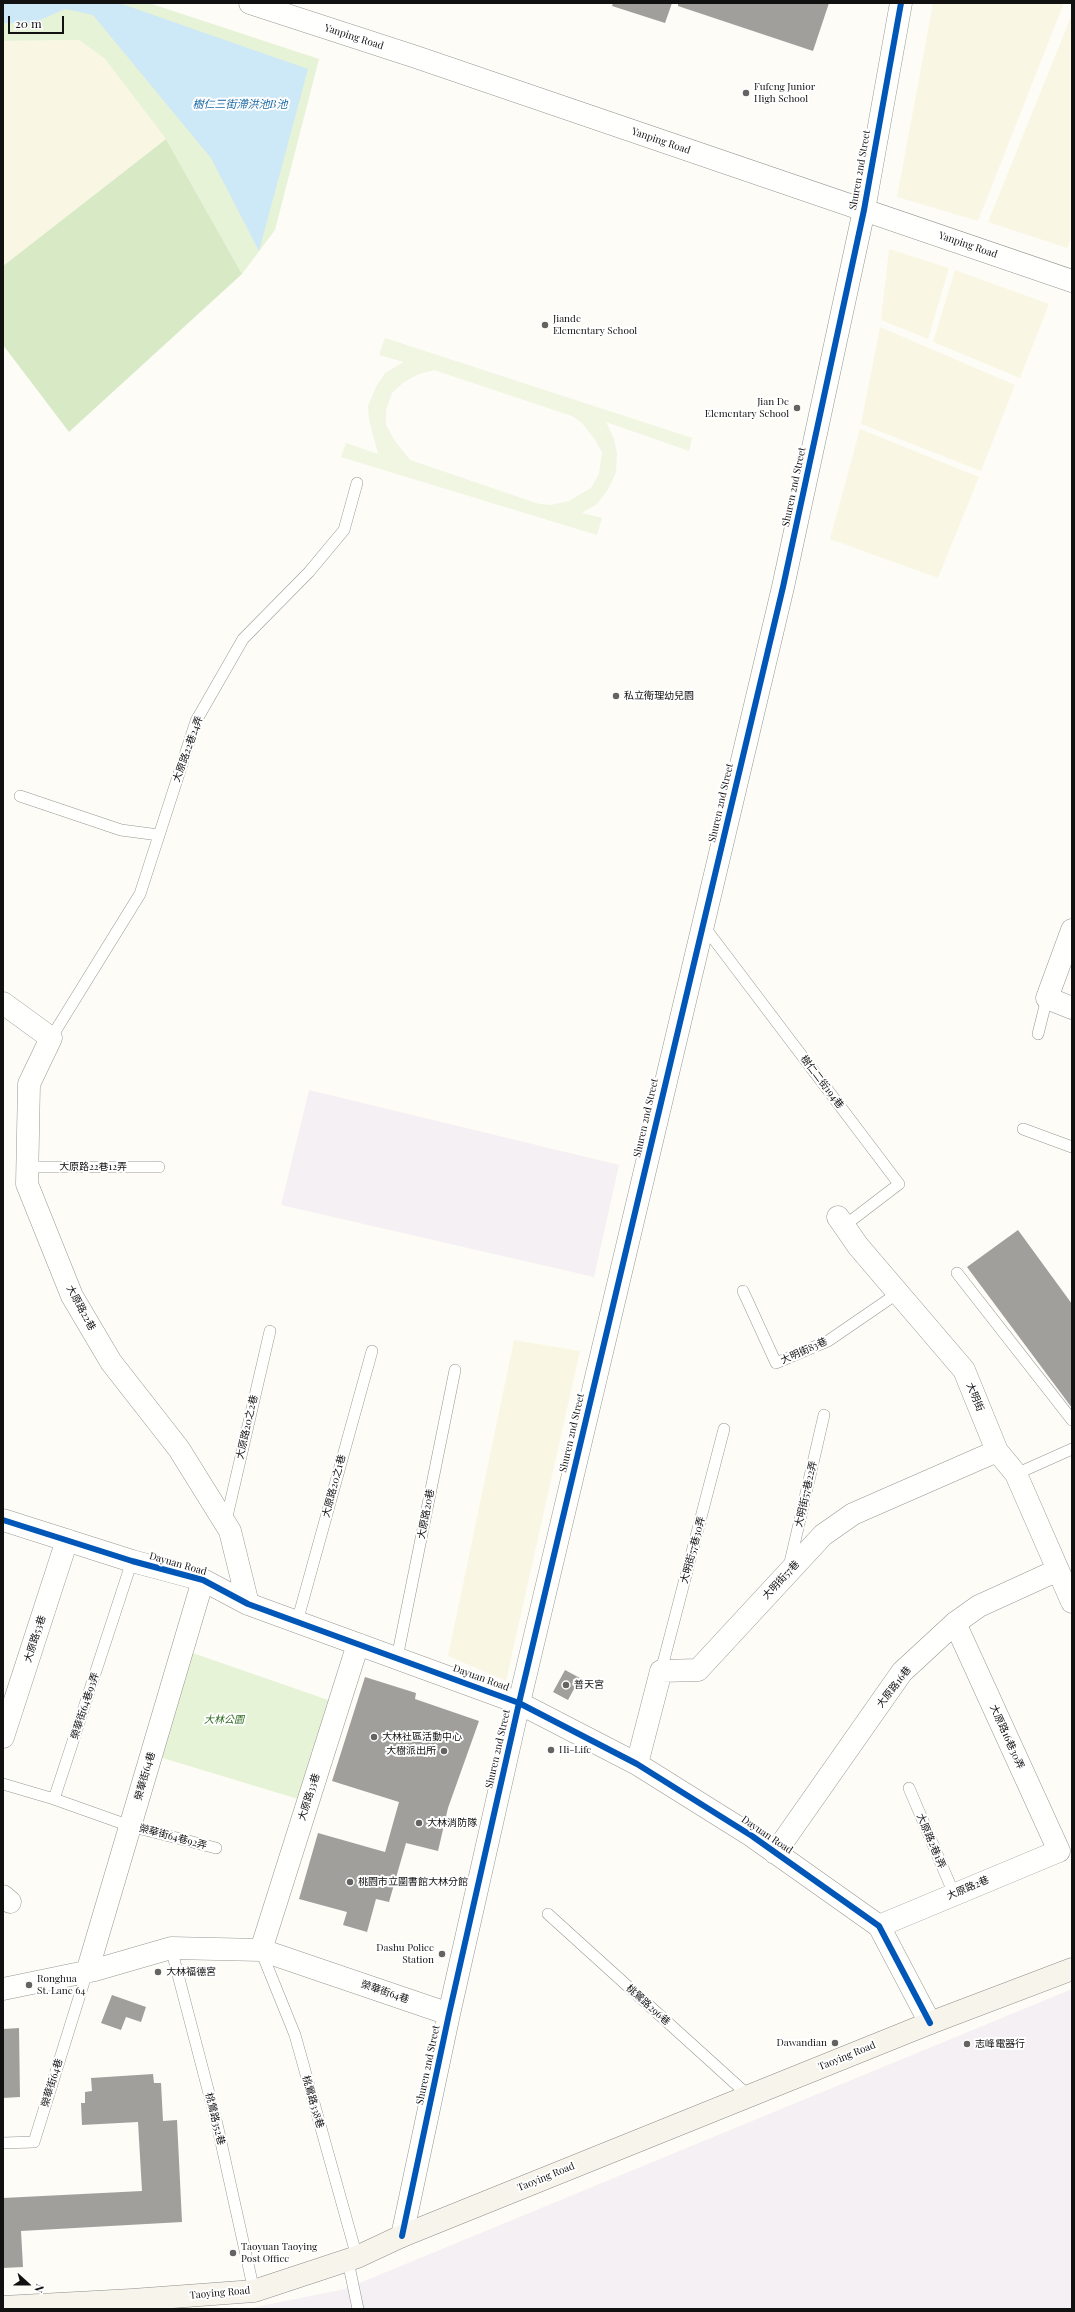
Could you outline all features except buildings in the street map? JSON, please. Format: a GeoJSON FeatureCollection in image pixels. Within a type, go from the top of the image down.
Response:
{"type":"FeatureCollection","features":[{"type":"Feature","properties":{"kind":"main road","name":"Taoying Road"},"geometry":{"type":"LineString","coordinates":[[3,2307],[132,2300],[254,2291],[352,2259],[402,2236],[930,2022],[1072,1969]]}},
{"type":"Feature","properties":{"kind":"street","name":"Yanping Road"},"geometry":{"type":"LineString","coordinates":[[250,3],[416,57],[1072,281]]}},
{"type":"Feature","properties":{"kind":"street","name":"Shuren 2nd Street"},"geometry":{"type":"LineString","coordinates":[[402,2236],[449,2014],[519,1703],[782,587],[864,210],[901,3]]}},
{"type":"Feature","properties":{"kind":"street"},"geometry":{"type":"LineString","coordinates":[[1072,930],[1047,998],[1072,1008]]}},
{"type":"Feature","properties":{"kind":"street"},"geometry":{"type":"LineString","coordinates":[[3,1003],[51,1038]]}},
{"type":"Feature","properties":{"kind":"street","name":"大原路22巷"},"geometry":{"type":"LineString","coordinates":[[51,1038],[29,1084],[27,1184],[72,1296],[111,1362],[179,1449],[230,1531],[248,1604]]}},
{"type":"Feature","properties":{"kind":"street","name":"大明街"},"geometry":{"type":"LineString","coordinates":[[841,1222],[858,1246],[964,1370],[997,1451],[1016,1474],[1072,1602]]}},
{"type":"Feature","properties":{"kind":"street","name":"大明街57巷"},"geometry":{"type":"LineString","coordinates":[[661,1671],[698,1670],[823,1535],[853,1514],[997,1451]]}},
{"type":"Feature","properties":{"kind":"street","name":"Dayuan Road"},"geometry":{"type":"LineString","coordinates":[[3,1520],[132,1561],[203,1580],[248,1604],[519,1703],[637,1764],[775,1853],[879,1926],[930,2022]]}},
{"type":"Feature","properties":{"kind":"street","name":"大原路53巷"},"geometry":{"type":"LineString","coordinates":[[3,1737],[67,1540]]}},
{"type":"Feature","properties":{"kind":"street","name":"大原路16巷"},"geometry":{"type":"LineString","coordinates":[[775,1853],[902,1672],[955,1623],[979,1606],[1058,1570]]}},
{"type":"Feature","properties":{"kind":"street","name":"榮華街64巷"},"geometry":{"type":"LineString","coordinates":[[87,1972],[203,1580]]}},
{"type":"Feature","properties":{"kind":"street","name":"大原路16巷30弄"},"geometry":{"type":"LineString","coordinates":[[955,1623],[1059,1851]]}},
{"type":"Feature","properties":{"kind":"street","name":"大原路33巷"},"geometry":{"type":"LineString","coordinates":[[261,1950],[358,1644]]}},
{"type":"Feature","properties":{"kind":"street"},"geometry":{"type":"LineString","coordinates":[[637,1764],[661,1671]]}},
{"type":"Feature","properties":{"kind":"street","name":"大原路2巷"},"geometry":{"type":"LineString","coordinates":[[879,1926],[1059,1851]]}},
{"type":"Feature","properties":{"kind":"street","name":"榮華街64巷"},"geometry":{"type":"LineString","coordinates":[[3,1989],[87,1972],[171,1948],[261,1950],[449,2014]]}},
{"type":"Feature","properties":{"kind":"lane","name":"大原路22巷24弄"},"geometry":{"type":"LineString","coordinates":[[51,1038],[140,894],[196,721],[243,639],[309,572],[344,530],[357,483]]}},
{"type":"Feature","properties":{"kind":"lane"},"geometry":{"type":"LineString","coordinates":[[20,796],[121,830],[159,835]]}},
{"type":"Feature","properties":{"kind":"lane","name":"樹仁二街194巷"},"geometry":{"type":"LineString","coordinates":[[702,924],[899,1184],[841,1222]]}},
{"type":"Feature","properties":{"kind":"lane"},"geometry":{"type":"LineString","coordinates":[[1038,1034],[1047,998]]}},
{"type":"Feature","properties":{"kind":"lane"},"geometry":{"type":"LineString","coordinates":[[1023,1129],[1072,1147]]}},
{"type":"Feature","properties":{"kind":"lane","name":"大原路22巷12弄"},"geometry":{"type":"LineString","coordinates":[[28,1167],[159,1167]]}},
{"type":"Feature","properties":{"kind":"lane"},"geometry":{"type":"LineString","coordinates":[[957,1273],[1072,1420]]}},
{"type":"Feature","properties":{"kind":"lane","name":"大明街83巷"},"geometry":{"type":"LineString","coordinates":[[743,1291],[776,1363],[828,1341],[898,1293]]}},
{"type":"Feature","properties":{"kind":"lane","name":"大原路20之2巷"},"geometry":{"type":"LineString","coordinates":[[225,1524],[270,1331]]}},
{"type":"Feature","properties":{"kind":"lane","name":"大原路20之1巷"},"geometry":{"type":"LineString","coordinates":[[297,1622],[372,1350]]}},
{"type":"Feature","properties":{"kind":"lane","name":"大原路20巷"},"geometry":{"type":"LineString","coordinates":[[397,1658],[454,1370]]}},
{"type":"Feature","properties":{"kind":"lane","name":"大明街57巷22弄"},"geometry":{"type":"LineString","coordinates":[[787,1574],[824,1415]]}},
{"type":"Feature","properties":{"kind":"lane","name":"大明街57巷30弄"},"geometry":{"type":"LineString","coordinates":[[661,1671],[724,1429]]}},
{"type":"Feature","properties":{"kind":"lane"},"geometry":{"type":"LineString","coordinates":[[1016,1474],[1072,1449]]}},
{"type":"Feature","properties":{"kind":"lane","name":"榮華街64巷93弄"},"geometry":{"type":"LineString","coordinates":[[54,1799],[132,1561]]}},
{"type":"Feature","properties":{"kind":"lane"},"geometry":{"type":"LineString","coordinates":[[3,1784],[54,1799]]}},
{"type":"Feature","properties":{"kind":"lane","name":"大原路2巷1弄"},"geometry":{"type":"LineString","coordinates":[[909,1788],[954,1894]]}},
{"type":"Feature","properties":{"kind":"lane","name":"榮華街64巷92弄"},"geometry":{"type":"LineString","coordinates":[[54,1799],[130,1826],[216,1848]]}},
{"type":"Feature","properties":{"kind":"lane","name":"桃鶯路296巷"},"geometry":{"type":"LineString","coordinates":[[548,1914],[749,2096]]}},
{"type":"Feature","properties":{"kind":"lane","name":"桃鶯路352巷"},"geometry":{"type":"LineString","coordinates":[[171,1948],[217,2124],[254,2291]]}},
{"type":"Feature","properties":{"kind":"lane","name":"桃鶯路338巷"},"geometry":{"type":"LineString","coordinates":[[261,1950],[295,2035],[352,2259],[358,2309]]}},
{"type":"Feature","properties":{"kind":"lane","name":"榮華街64巷"},"geometry":{"type":"LineString","coordinates":[[3,2143],[34,2142],[87,1972]]}},
{"type":"Feature","properties":{"kind":"shaded area"},"geometry":{"type":"Polygon","coordinates":[[[933,3],[1064,3],[978,221],[897,197],[933,3]]]}},
{"type":"Feature","properties":{"kind":"shaded area"},"geometry":{"type":"Polygon","coordinates":[[[1072,14],[1072,237],[1067,248],[988,222],[1072,14]]]}},
{"type":"Feature","properties":{"kind":"shaded area"},"geometry":{"type":"Polygon","coordinates":[[[79,40],[105,59],[166,139],[3,266],[3,41],[79,40]]]}},
{"type":"Feature","properties":{"kind":"shaded area"},"geometry":{"type":"Polygon","coordinates":[[[889,249],[949,268],[928,339],[881,320],[889,249]]]}},
{"type":"Feature","properties":{"kind":"shaded area"},"geometry":{"type":"Polygon","coordinates":[[[955,270],[1049,304],[1020,378],[933,342],[955,270]]]}},
{"type":"Feature","properties":{"kind":"shaded area"},"geometry":{"type":"Polygon","coordinates":[[[880,327],[1015,385],[981,471],[861,424],[880,327]]]}},
{"type":"Feature","properties":{"kind":"shaded area"},"geometry":{"type":"Polygon","coordinates":[[[860,429],[979,477],[938,578],[830,539],[860,429]]]}},
{"type":"Feature","properties":{"kind":"shaded area"},"geometry":{"type":"Polygon","coordinates":[[[309,1090],[619,1165],[594,1277],[281,1205],[309,1090]]]}},
{"type":"Feature","properties":{"kind":"shaded area"},"geometry":{"type":"Polygon","coordinates":[[[514,1340],[580,1351],[506,1681],[448,1656],[514,1340]]]}},
{"type":"Feature","properties":{"kind":"shaded area"},"geometry":{"type":"Polygon","coordinates":[[[1072,1989],[1072,2309],[246,2309],[345,2289],[1072,1989]]]}},
{"type":"Feature","properties":{"kind":"green space","name":"樹仁三街滯洪池B池"},"geometry":{"type":"Polygon","coordinates":[[[3,3],[149,3],[319,59],[275,230],[242,274],[166,139],[105,59],[79,40],[3,41],[3,3]]]}},
{"type":"Feature","properties":{"kind":"green space"},"geometry":{"type":"Polygon","coordinates":[[[166,139],[242,274],[69,432],[3,345],[3,266],[166,139]]]}},
{"type":"Feature","properties":{"kind":"green space"},"geometry":{"type":"Polygon","coordinates":[[[385,338],[692,438],[689,451],[606,422],[614,439],[617,453],[616,472],[609,488],[597,504],[582,513],[602,518],[597,535],[341,457],[346,443],[378,454],[369,420],[368,406],[376,387],[385,373],[404,362],[379,355],[385,338]],[[434,370],[419,374],[404,382],[392,393],[386,410],[386,425],[395,441],[410,460],[539,504],[551,505],[569,501],[591,488],[599,474],[602,453],[596,441],[582,423],[572,416],[434,370]]]}},
{"type":"Feature","properties":{"kind":"green space","name":"大林公園"},"geometry":{"type":"Polygon","coordinates":[[[187,1651],[334,1702],[308,1802],[156,1756],[187,1651]]]}},
{"type":"Feature","properties":{"kind":"water","name":"樹仁三街滯洪池B池"},"geometry":{"type":"Polygon","coordinates":[[[3,3],[119,3],[308,69],[259,251],[211,158],[93,15],[65,9],[31,24],[3,23],[3,3]]]}},
{"type":"Feature","properties":{"kind":"cycle path"},"geometry":{"type":"LineString","coordinates":[[402,2236],[449,2014],[519,1703],[783,587],[864,210],[901,3]]}},
{"type":"Feature","properties":{"kind":"cycle path"},"geometry":{"type":"LineString","coordinates":[[3,1520],[132,1561],[203,1580],[248,1604],[519,1703],[637,1764],[752,1836],[879,1926],[930,2023]]}},
{"type":"Feature","properties":{"kind":"place","name":"Fufeng Junior High School"},"geometry":{"type":"Point","coordinates":[746,93]}},
{"type":"Feature","properties":{"kind":"place","name":"Jiande Elementary School"},"geometry":{"type":"Point","coordinates":[545,325]}},
{"type":"Feature","properties":{"kind":"place","name":"Jian De Elementary School"},"geometry":{"type":"Point","coordinates":[797,408]}},
{"type":"Feature","properties":{"kind":"place","name":"私立衛理幼兒園"},"geometry":{"type":"Point","coordinates":[616,696]}},
{"type":"Feature","properties":{"kind":"place","name":"普天宮"},"geometry":{"type":"Point","coordinates":[566,1685]}},
{"type":"Feature","properties":{"kind":"place","name":"大林社區活動中心"},"geometry":{"type":"Point","coordinates":[374,1737]}},
{"type":"Feature","properties":{"kind":"place","name":"Hi-Life"},"geometry":{"type":"Point","coordinates":[551,1750]}},
{"type":"Feature","properties":{"kind":"place","name":"大樹派出所"},"geometry":{"type":"Point","coordinates":[444,1751]}},
{"type":"Feature","properties":{"kind":"place","name":"大林消防隊"},"geometry":{"type":"Point","coordinates":[419,1823]}},
{"type":"Feature","properties":{"kind":"place","name":"桃園市立圖書館大林分館"},"geometry":{"type":"Point","coordinates":[350,1882]}},
{"type":"Feature","properties":{"kind":"place","name":"Dashu Police Station"},"geometry":{"type":"Point","coordinates":[442,1954]}},
{"type":"Feature","properties":{"kind":"place","name":"大林福德宮"},"geometry":{"type":"Point","coordinates":[158,1972]}},
{"type":"Feature","properties":{"kind":"place","name":"Ronghua St. Lane 64"},"geometry":{"type":"Point","coordinates":[29,1985]}},
{"type":"Feature","properties":{"kind":"place","name":"Dawandian"},"geometry":{"type":"Point","coordinates":[835,2043]}},
{"type":"Feature","properties":{"kind":"place","name":"志峰電器行"},"geometry":{"type":"Point","coordinates":[967,2044]}},
{"type":"Feature","properties":{"kind":"place","name":"Taoyuan Taoying Post Office"},"geometry":{"type":"Point","coordinates":[233,2253]}}]}
